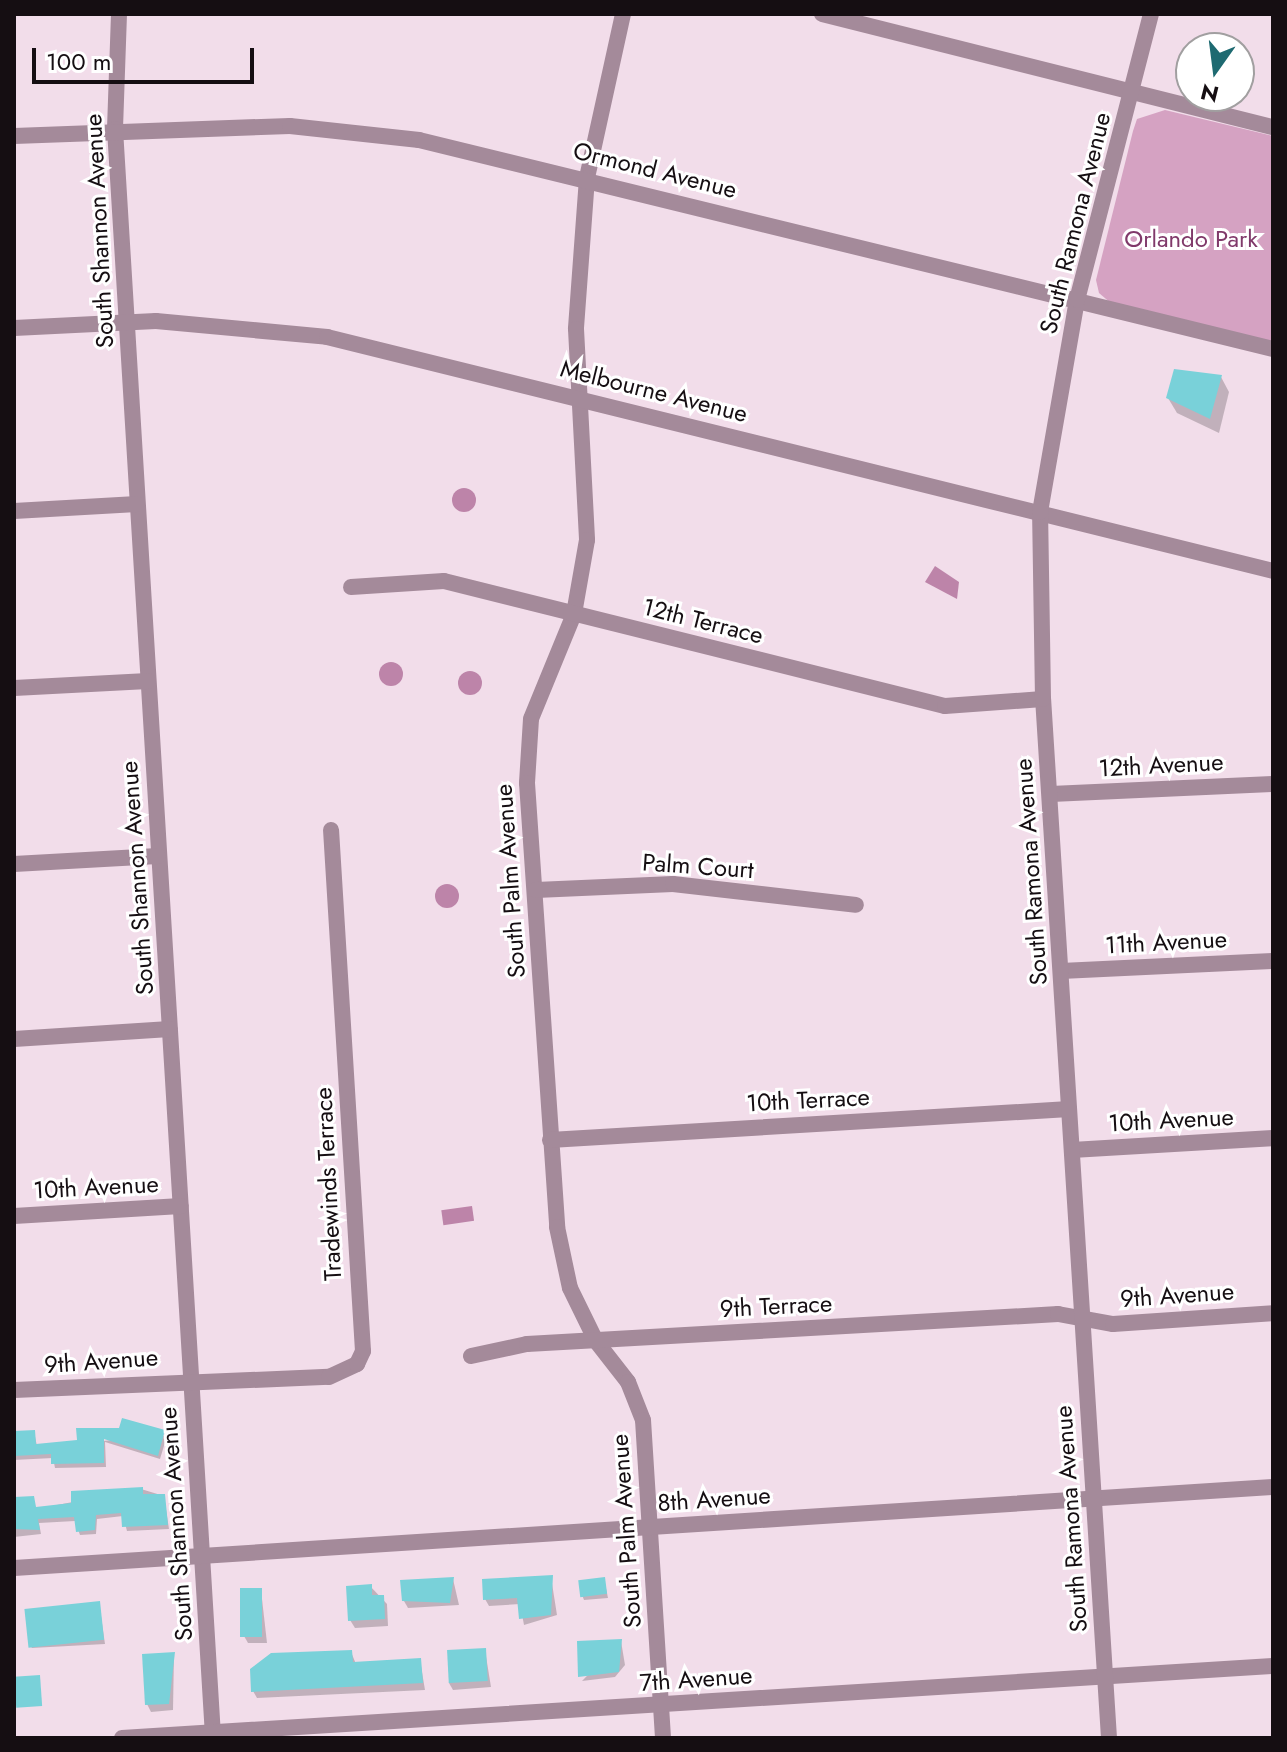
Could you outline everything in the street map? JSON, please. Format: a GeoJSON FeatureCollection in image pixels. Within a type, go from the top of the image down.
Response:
{"type":"FeatureCollection","features":[{"type":"Feature","properties":{"kind":"street","name":"South Shannon Avenue"},"geometry":{"type":"LineString","coordinates":[[119,14],[115,129],[212,1735]]}},
{"type":"Feature","properties":{"kind":"street","name":"South Palm Avenue"},"geometry":{"type":"LineString","coordinates":[[623,14],[587,178],[578,397],[587,540],[574,614],[537,696],[528,738],[550,1140],[570,1288],[596,1341],[628,1382],[643,1420],[663,1738]]}},
{"type":"Feature","properties":{"kind":"street"},"geometry":{"type":"LineString","coordinates":[[822,14],[1131,94],[1273,127]]}},
{"type":"Feature","properties":{"kind":"street","name":"South Ramona Avenue"},"geometry":{"type":"LineString","coordinates":[[1109,1738],[1043,699],[1040,512],[1077,300],[1151,14]]}},
{"type":"Feature","properties":{"kind":"street","name":"Ormond Avenue"},"geometry":{"type":"LineString","coordinates":[[14,136],[115,129],[290,126],[419,140],[587,178],[1273,349]]}},
{"type":"Feature","properties":{"kind":"street","name":"Melbourne Avenue"},"geometry":{"type":"LineString","coordinates":[[14,328],[128,322],[298,331],[578,397],[1273,571]]}},
{"type":"Feature","properties":{"kind":"street"},"geometry":{"type":"LineString","coordinates":[[14,511],[137,504]]}},
{"type":"Feature","properties":{"kind":"street","name":"12th Terrace"},"geometry":{"type":"LineString","coordinates":[[351,587],[444,581],[945,706],[1043,699]]}},
{"type":"Feature","properties":{"kind":"street"},"geometry":{"type":"LineString","coordinates":[[14,688],[148,681]]}},
{"type":"Feature","properties":{"kind":"street","name":"12th Avenue"},"geometry":{"type":"LineString","coordinates":[[1051,794],[1273,784]]}},
{"type":"Feature","properties":{"kind":"street","name":"Tradewinds Terrace"},"geometry":{"type":"LineString","coordinates":[[190,1379],[329,1377],[357,1364],[363,1351],[331,830]]}},
{"type":"Feature","properties":{"kind":"street"},"geometry":{"type":"LineString","coordinates":[[14,864],[158,856]]}},
{"type":"Feature","properties":{"kind":"street","name":"Palm Court"},"geometry":{"type":"LineString","coordinates":[[536,890],[673,884],[856,905]]}},
{"type":"Feature","properties":{"kind":"street","name":"11th Avenue"},"geometry":{"type":"LineString","coordinates":[[1061,971],[1273,961]]}},
{"type":"Feature","properties":{"kind":"street"},"geometry":{"type":"LineString","coordinates":[[14,1039],[170,1029]]}},
{"type":"Feature","properties":{"kind":"street","name":"10th Terrace"},"geometry":{"type":"LineString","coordinates":[[550,1140],[1069,1109]]}},
{"type":"Feature","properties":{"kind":"street","name":"10th Avenue"},"geometry":{"type":"LineString","coordinates":[[1072,1150],[1273,1138]]}},
{"type":"Feature","properties":{"kind":"street","name":"10th Avenue"},"geometry":{"type":"LineString","coordinates":[[14,1216],[181,1206]]}},
{"type":"Feature","properties":{"kind":"street","name":"9th Avenue"},"geometry":{"type":"LineString","coordinates":[[1083,1321],[1273,1313]]}},
{"type":"Feature","properties":{"kind":"street","name":"9th Terrace"},"geometry":{"type":"LineString","coordinates":[[471,1356],[596,1341],[1058,1314],[1083,1321]]}},
{"type":"Feature","properties":{"kind":"street","name":"9th Avenue"},"geometry":{"type":"LineString","coordinates":[[14,1390],[190,1379]]}},
{"type":"Feature","properties":{"kind":"street","name":"8th Avenue"},"geometry":{"type":"LineString","coordinates":[[14,1568],[1273,1487]]}},
{"type":"Feature","properties":{"kind":"street","name":"7th Avenue"},"geometry":{"type":"LineString","coordinates":[[122,1738],[212,1735],[1273,1666]]}},
{"type":"Feature","properties":{"kind":"green space","name":"Orlando Park"},"geometry":{"type":"Polygon","coordinates":[[[1165,110],[1273,136],[1273,345],[1113,305],[1099,293],[1096,280],[1137,119],[1165,110]]]}},
{"type":"Feature","properties":{"kind":"shaded area"},"geometry":{"type":"Polygon","coordinates":[[[464,488],[472,492],[476,500],[472,508],[464,512],[456,508],[452,500],[456,492],[464,488]]]}},
{"type":"Feature","properties":{"kind":"shaded area"},"geometry":{"type":"Polygon","coordinates":[[[935,566],[959,582],[957,599],[925,582],[935,566]]]}},
{"type":"Feature","properties":{"kind":"shaded area"},"geometry":{"type":"Polygon","coordinates":[[[391,662],[400,665],[403,674],[400,683],[391,686],[382,683],[379,674],[382,665],[391,662]]]}},
{"type":"Feature","properties":{"kind":"shaded area"},"geometry":{"type":"Polygon","coordinates":[[[470,671],[478,675],[482,683],[478,691],[470,695],[462,691],[458,683],[462,675],[470,671]]]}},
{"type":"Feature","properties":{"kind":"shaded area"},"geometry":{"type":"Polygon","coordinates":[[[447,884],[456,887],[459,896],[456,905],[447,908],[438,905],[435,896],[438,887],[447,884]]]}},
{"type":"Feature","properties":{"kind":"shaded area"},"geometry":{"type":"Polygon","coordinates":[[[472,1206],[474,1221],[443,1225],[441,1210],[472,1206]]]}},
{"type":"Feature","properties":{"kind":"building"},"geometry":{"type":"Polygon","coordinates":[[[1174,369],[1222,375],[1210,419],[1166,398],[1174,369]]]}},
{"type":"Feature","properties":{"kind":"building"},"geometry":{"type":"Polygon","coordinates":[[[122,1418],[165,1430],[158,1456],[104,1439],[104,1463],[51,1464],[51,1454],[14,1456],[14,1431],[35,1430],[36,1444],[77,1440],[76,1428],[119,1428],[122,1418]]]}},
{"type":"Feature","properties":{"kind":"building"},"geometry":{"type":"Polygon","coordinates":[[[143,1487],[143,1494],[165,1494],[168,1525],[122,1527],[121,1513],[96,1515],[95,1530],[76,1532],[74,1517],[38,1519],[40,1530],[14,1529],[14,1497],[34,1496],[36,1507],[71,1503],[71,1491],[143,1487]]]}},
{"type":"Feature","properties":{"kind":"building"},"geometry":{"type":"Polygon","coordinates":[[[553,1575],[551,1615],[519,1619],[517,1598],[483,1600],[482,1579],[553,1575]]]}},
{"type":"Feature","properties":{"kind":"building"},"geometry":{"type":"Polygon","coordinates":[[[454,1577],[450,1603],[402,1601],[400,1580],[454,1577]]]}},
{"type":"Feature","properties":{"kind":"building"},"geometry":{"type":"Polygon","coordinates":[[[605,1577],[607,1594],[580,1597],[578,1580],[605,1577]]]}},
{"type":"Feature","properties":{"kind":"building"},"geometry":{"type":"Polygon","coordinates":[[[372,1584],[372,1595],[384,1595],[385,1619],[348,1621],[346,1586],[372,1584]]]}},
{"type":"Feature","properties":{"kind":"building"},"geometry":{"type":"Polygon","coordinates":[[[240,1588],[262,1588],[262,1637],[240,1637],[240,1588]]]}},
{"type":"Feature","properties":{"kind":"building"},"geometry":{"type":"Polygon","coordinates":[[[100,1601],[104,1640],[28,1648],[24,1609],[100,1601]]]}},
{"type":"Feature","properties":{"kind":"building"},"geometry":{"type":"Polygon","coordinates":[[[622,1639],[619,1672],[578,1677],[577,1641],[622,1639]]]}},
{"type":"Feature","properties":{"kind":"building"},"geometry":{"type":"Polygon","coordinates":[[[486,1648],[488,1681],[449,1683],[447,1650],[486,1648]]]}},
{"type":"Feature","properties":{"kind":"building"},"geometry":{"type":"Polygon","coordinates":[[[352,1650],[353,1662],[421,1658],[423,1683],[251,1692],[250,1669],[271,1653],[352,1650]]]}},
{"type":"Feature","properties":{"kind":"building"},"geometry":{"type":"Polygon","coordinates":[[[175,1652],[169,1704],[145,1705],[142,1654],[175,1652]]]}},
{"type":"Feature","properties":{"kind":"building"},"geometry":{"type":"Polygon","coordinates":[[[40,1675],[42,1706],[16,1708],[14,1677],[40,1675]]]}}]}
